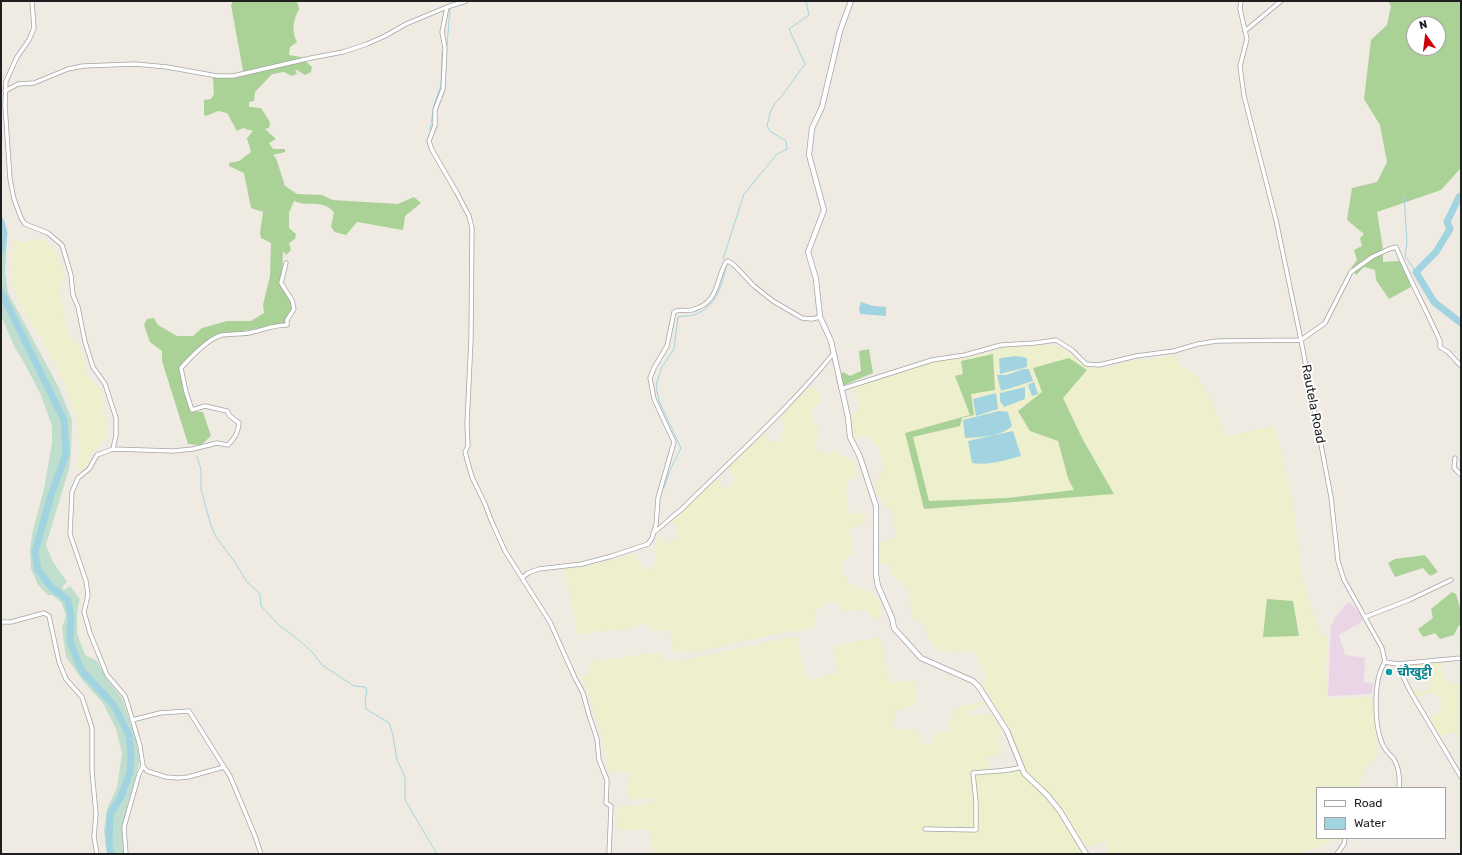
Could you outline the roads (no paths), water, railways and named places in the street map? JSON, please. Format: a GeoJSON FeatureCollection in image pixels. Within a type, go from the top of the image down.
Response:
{"type":"FeatureCollection","features":[{"type":"Feature","properties":{"kind":"street"},"geometry":{"type":"LineString","coordinates":[[32,1],[34,28],[29,40],[17,57],[6,81],[5,91],[10,179],[14,199],[21,218],[25,224],[48,233],[62,245],[71,275],[73,295],[78,307],[85,342],[93,367],[105,384],[116,418],[116,435],[113,449]]}},
{"type":"Feature","properties":{"kind":"street"},"geometry":{"type":"LineString","coordinates":[[5,91],[18,84],[34,83],[68,69],[83,66],[135,64],[167,67],[216,76],[233,76],[343,52],[367,44],[406,24],[466,1]]}},
{"type":"Feature","properties":{"kind":"street"},"geometry":{"type":"LineString","coordinates":[[851,1],[840,31],[822,107],[812,128],[809,155],[824,210],[808,252],[816,279],[820,316],[831,341],[840,389],[848,417],[850,437],[860,457],[876,506],[876,576],[878,586],[892,618],[894,628],[921,658],[973,681],[979,687],[1007,731],[1024,773],[1047,794],[1060,811],[1086,854]]}},
{"type":"Feature","properties":{"kind":"street","name":"Rautela Road"},"geometry":{"type":"LineString","coordinates":[[1241,1],[1240,9],[1247,39],[1240,66],[1240,75],[1276,220],[1301,340],[1332,497],[1338,561],[1344,580],[1382,648],[1385,662]]}},
{"type":"Feature","properties":{"kind":"street"},"geometry":{"type":"LineString","coordinates":[[1245,31],[1281,1]]}},
{"type":"Feature","properties":{"kind":"street"},"geometry":{"type":"LineString","coordinates":[[447,7],[442,32],[444,48],[443,89],[435,110],[435,126],[430,141],[432,150],[458,193],[469,216],[472,228],[471,339],[467,424],[468,446],[465,452],[472,477],[505,551],[550,622],[563,649],[574,678],[583,693],[597,739],[599,760],[607,780],[606,803],[611,806],[609,854]]}},
{"type":"Feature","properties":{"kind":"street"},"geometry":{"type":"LineString","coordinates":[[840,389],[932,360],[965,355],[1007,344],[1030,344],[1056,340],[1072,350],[1086,364],[1099,365],[1136,356],[1174,351],[1198,344],[1217,341],[1301,340],[1325,323],[1351,272],[1388,249],[1396,247],[1440,341],[1440,347],[1448,352],[1461,366]]}},
{"type":"Feature","properties":{"kind":"street"},"geometry":{"type":"LineString","coordinates":[[522,578],[528,572],[539,569],[582,564],[636,549],[648,544],[652,538],[656,525],[658,498],[674,442],[654,399],[650,378],[667,346],[674,312],[678,310],[691,311],[704,305],[713,296],[726,262],[728,261],[734,265],[754,286],[773,301],[802,318],[812,319],[820,316]]}},
{"type":"Feature","properties":{"kind":"street"},"geometry":{"type":"LineString","coordinates":[[224,767],[188,777],[178,778],[166,777],[147,771],[143,766],[140,746],[125,696],[107,675],[90,633],[84,612],[88,595],[86,581],[70,534],[72,492],[78,478],[89,469],[97,455],[113,449],[173,451],[193,449],[217,443],[228,445],[237,434],[239,423],[230,416],[227,411],[205,406],[192,410],[186,392],[181,368],[188,359],[213,339],[222,335],[252,332],[278,325],[287,325],[294,309],[292,300],[281,282],[286,263]]}},
{"type":"Feature","properties":{"kind":"street"},"geometry":{"type":"LineString","coordinates":[[653,533],[661,528],[664,523],[681,510],[783,410],[812,380],[833,354]]}},
{"type":"Feature","properties":{"kind":"street"},"geometry":{"type":"LineString","coordinates":[[1455,458],[1454,468],[1461,475]]}},
{"type":"Feature","properties":{"kind":"street"},"geometry":{"type":"LineString","coordinates":[[1365,617],[1409,600],[1451,580]]}},
{"type":"Feature","properties":{"kind":"street"},"geometry":{"type":"LineString","coordinates":[[1,622],[11,622],[44,613],[49,616],[59,662],[66,679],[82,697],[92,728],[92,771],[96,814],[94,837],[97,854]]}},
{"type":"Feature","properties":{"kind":"street"},"geometry":{"type":"LineString","coordinates":[[1399,787],[1398,769],[1394,760],[1382,744],[1377,717],[1376,703],[1378,679],[1381,667],[1385,662],[1397,664],[1461,658]]}},
{"type":"Feature","properties":{"kind":"street"},"geometry":{"type":"LineString","coordinates":[[1397,664],[1410,691],[1461,777]]}},
{"type":"Feature","properties":{"kind":"street"},"geometry":{"type":"LineString","coordinates":[[132,720],[160,713],[189,711],[230,776],[261,854]]}},
{"type":"Feature","properties":{"kind":"street"},"geometry":{"type":"LineString","coordinates":[[126,854],[124,827],[139,774],[143,766]]}},
{"type":"Feature","properties":{"kind":"street"},"geometry":{"type":"LineString","coordinates":[[925,829],[976,830],[976,802],[973,773],[1009,771],[1022,767]]}},
{"type":"Feature","properties":{"kind":"street"},"geometry":{"type":"LineString","coordinates":[[1336,854],[1344,844],[1345,839]]}},
{"type":"Feature","properties":{"kind":"water"},"geometry":{"type":"Polygon","coordinates":[[[861,302],[873,306],[886,307],[886,316],[860,314],[859,308],[861,302]]]}},
{"type":"Feature","properties":{"kind":"water"},"geometry":{"type":"Polygon","coordinates":[[[1016,356],[1027,358],[1027,367],[1000,374],[999,359],[1016,356]]]}},
{"type":"Feature","properties":{"kind":"water"},"geometry":{"type":"Polygon","coordinates":[[[1023,369],[1029,369],[1033,381],[1001,391],[997,375],[1006,375],[1023,369]]]}},
{"type":"Feature","properties":{"kind":"water"},"geometry":{"type":"Polygon","coordinates":[[[1034,382],[1038,394],[1032,396],[1028,385],[1034,382]]]}},
{"type":"Feature","properties":{"kind":"water"},"geometry":{"type":"Polygon","coordinates":[[[1025,387],[1025,399],[1004,407],[1000,401],[1000,393],[1025,387]]]}},
{"type":"Feature","properties":{"kind":"water"},"geometry":{"type":"Polygon","coordinates":[[[996,393],[998,409],[976,416],[973,399],[996,393]]]}},
{"type":"Feature","properties":{"kind":"water"},"geometry":{"type":"Polygon","coordinates":[[[999,411],[1008,412],[1012,426],[1007,430],[984,437],[965,438],[963,420],[999,411]]]}},
{"type":"Feature","properties":{"kind":"water"},"geometry":{"type":"Polygon","coordinates":[[[1013,431],[1021,456],[990,463],[972,463],[968,441],[1013,431]]]}},
{"type":"Feature","properties":{"kind":"waterway"},"geometry":{"type":"LineString","coordinates":[[723,259],[744,194],[777,154],[787,149],[786,141],[770,131],[767,126],[770,113],[775,103],[805,64],[789,29],[809,15],[806,1]]}},
{"type":"Feature","properties":{"kind":"waterway"},"geometry":{"type":"LineString","coordinates":[[447,46],[450,9]]}},
{"type":"Feature","properties":{"kind":"waterway"},"geometry":{"type":"LineString","coordinates":[[430,130],[434,105],[441,85],[442,52]]}},
{"type":"Feature","properties":{"kind":"waterway"},"geometry":{"type":"LineString","coordinates":[[1404,194],[1407,243],[1405,256],[1416,272]]}},
{"type":"Feature","properties":{"kind":"waterway"},"geometry":{"type":"LineString","coordinates":[[1461,196],[1459,197],[1447,222],[1450,229],[1436,252],[1416,272],[1434,302],[1461,323]]}},
{"type":"Feature","properties":{"kind":"waterway"},"geometry":{"type":"LineString","coordinates":[[1,222],[4,233],[1,251]]}},
{"type":"Feature","properties":{"kind":"waterway"},"geometry":{"type":"LineString","coordinates":[[664,488],[670,470],[681,448],[659,401],[656,385],[662,367],[674,349],[678,317],[694,315],[702,311],[713,301],[723,280],[727,264]]}},
{"type":"Feature","properties":{"kind":"waterway"},"geometry":{"type":"LineString","coordinates":[[1,292],[64,420],[66,454],[51,495],[35,552],[38,570],[51,587],[68,600],[71,618],[70,642],[82,671],[113,704],[129,735],[131,754],[130,772],[121,797],[110,814],[109,844],[111,854]]}},
{"type":"Feature","properties":{"kind":"waterway"},"geometry":{"type":"LineString","coordinates":[[197,456],[201,470],[201,489],[211,526],[216,537],[234,561],[247,582],[260,594],[261,606],[279,625],[313,653],[322,665],[354,686],[365,687],[367,690],[365,700],[366,709],[389,723],[393,735],[397,760],[405,777],[405,800],[437,854]]}},
{"type":"Feature","properties":{"kind":"place","name":"चौखुट्टी"},"geometry":{"type":"Point","coordinates":[1389,672]}}]}
